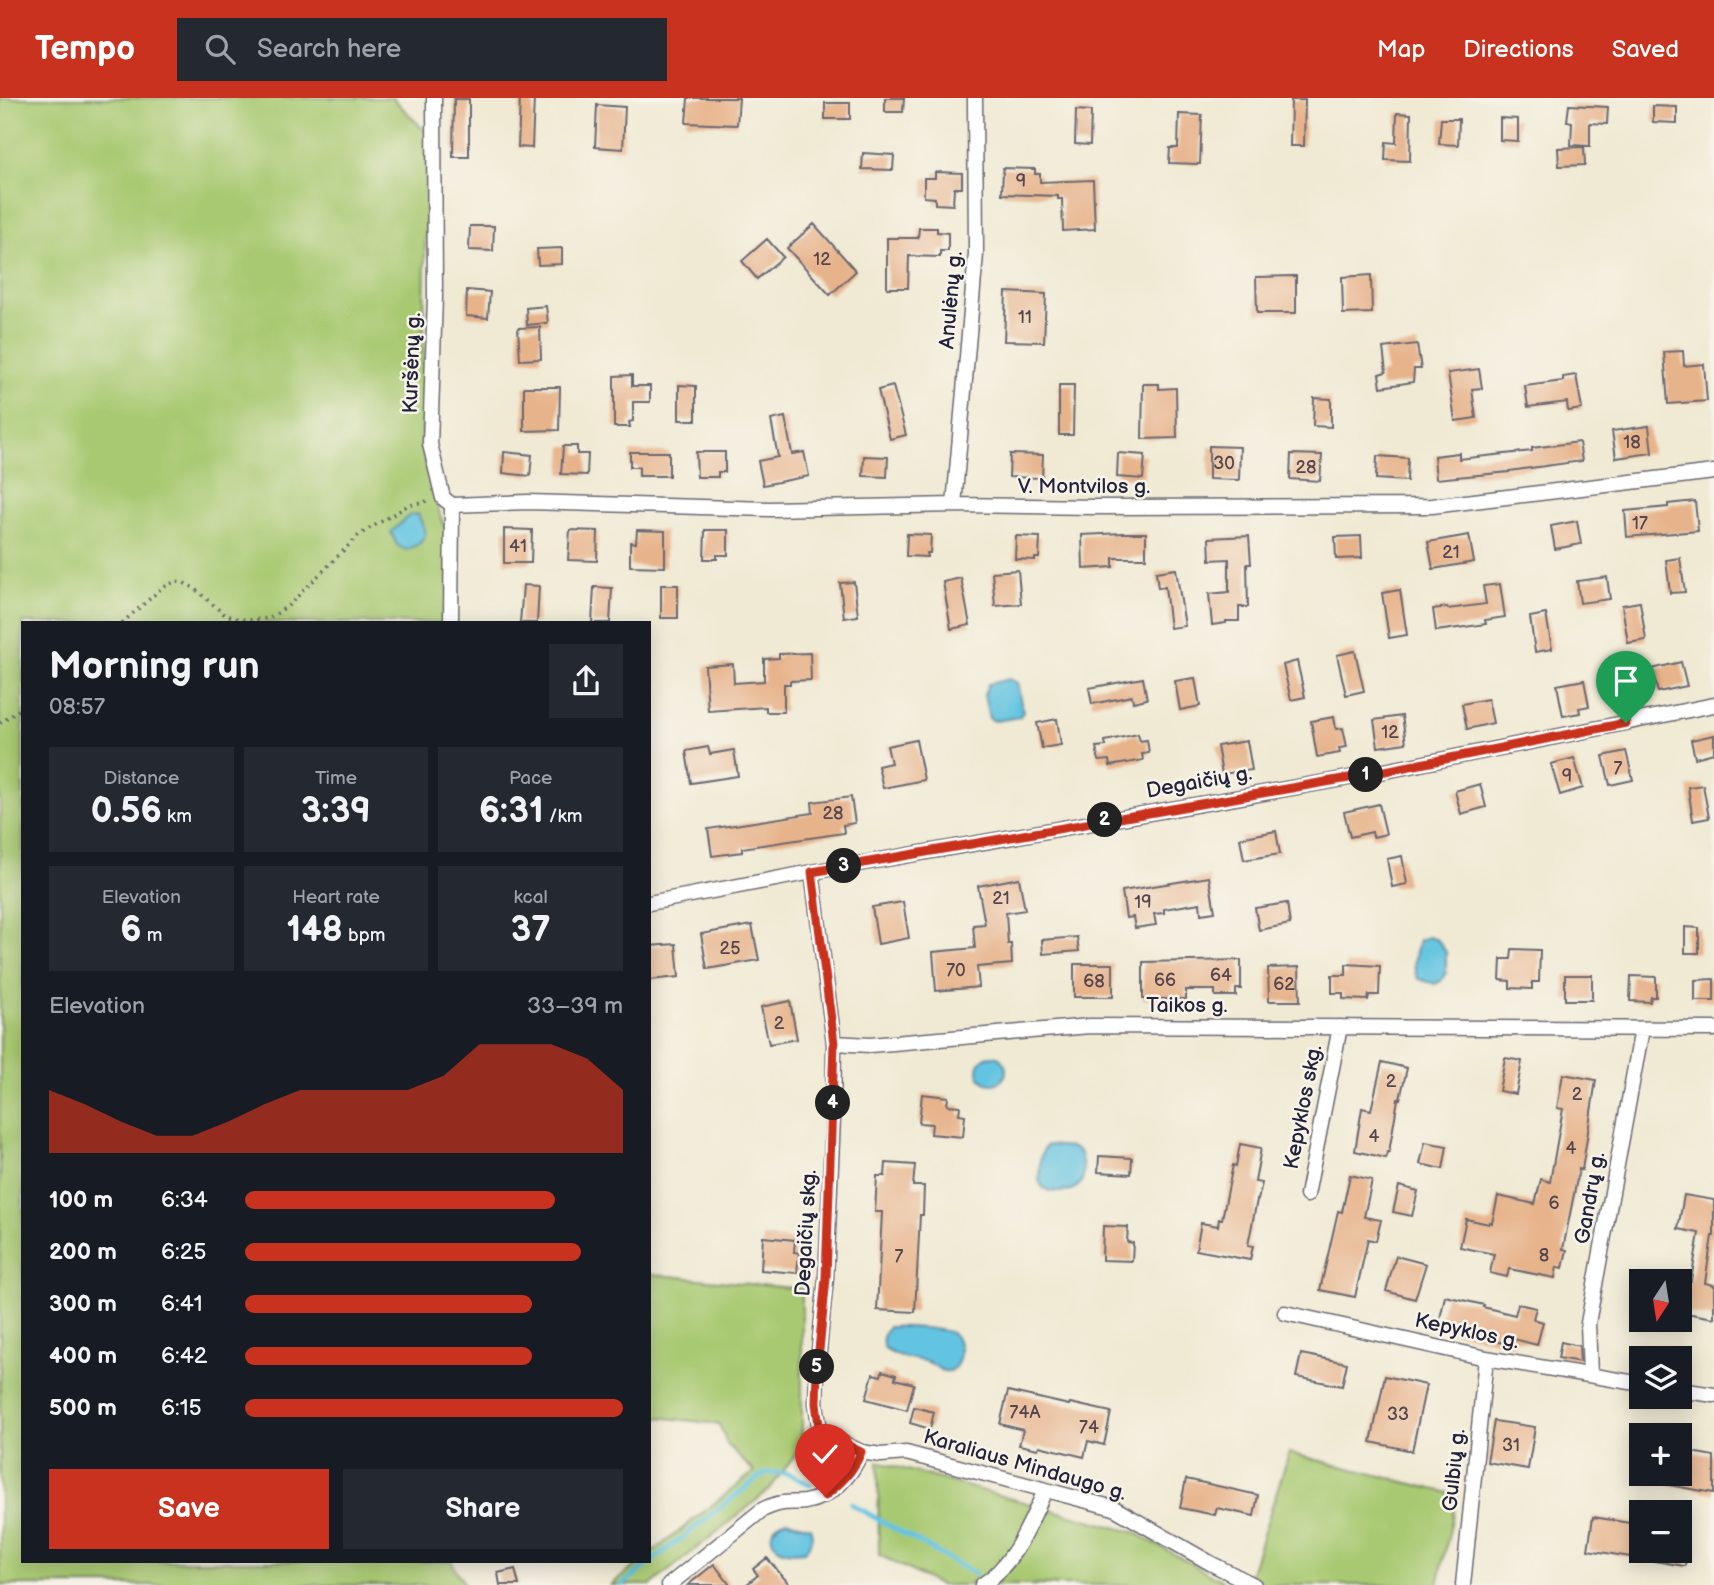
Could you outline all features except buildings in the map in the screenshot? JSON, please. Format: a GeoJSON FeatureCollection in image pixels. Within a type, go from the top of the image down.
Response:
{"type":"FeatureCollection","features":[{"type":"Feature","properties":{"kind":"street","name":"Kuršėnų g."},"geometry":{"type":"LineString","coordinates":[[434,98],[435,297],[430,444],[447,501],[451,621]]}},
{"type":"Feature","properties":{"kind":"street","name":"Anulėnų g."},"geometry":{"type":"LineString","coordinates":[[954,505],[976,254],[975,98]]}},
{"type":"Feature","properties":{"kind":"street","name":"V. Montvilos g."},"geometry":{"type":"LineString","coordinates":[[447,501],[769,509],[954,505],[1094,508],[1432,506],[1714,472]]}},
{"type":"Feature","properties":{"kind":"street","name":"Degaičių g."},"geometry":{"type":"LineString","coordinates":[[651,902],[1360,776],[1714,705]]}},
{"type":"Feature","properties":{"kind":"street"},"geometry":{"type":"LineString","coordinates":[[812,872],[834,1043]]}},
{"type":"Feature","properties":{"kind":"street","name":"Taikos g."},"geometry":{"type":"LineString","coordinates":[[834,1043],[870,1045],[1090,1026],[1714,1028]]}},
{"type":"Feature","properties":{"kind":"street","name":"Kepyklos skg."},"geometry":{"type":"LineString","coordinates":[[1307,1195],[1340,1027]]}},
{"type":"Feature","properties":{"kind":"street","name":"Gandrų g."},"geometry":{"type":"LineString","coordinates":[[1590,1376],[1588,1323],[1643,1028]]}},
{"type":"Feature","properties":{"kind":"street","name":"Degaičių skg."},"geometry":{"type":"LineString","coordinates":[[819,1426],[816,1403],[817,1371],[826,1278],[834,1043]]}},
{"type":"Feature","properties":{"kind":"street","name":"Kepyklos g."},"geometry":{"type":"LineString","coordinates":[[1285,1313],[1486,1359],[1629,1382]]}},
{"type":"Feature","properties":{"kind":"street","name":"Gulbių g."},"geometry":{"type":"LineString","coordinates":[[1463,1585],[1486,1359]]}},
{"type":"Feature","properties":{"kind":"street"},"geometry":{"type":"LineString","coordinates":[[1692,1392],[1714,1395]]}},
{"type":"Feature","properties":{"kind":"street","name":"Karaliaus Mindaugo g."},"geometry":{"type":"LineString","coordinates":[[819,1426],[830,1437],[861,1452],[881,1455],[906,1453],[1114,1508],[1254,1585]]}},
{"type":"Feature","properties":{"kind":"street"},"geometry":{"type":"LineString","coordinates":[[669,1585],[762,1510],[780,1503],[806,1502],[825,1496],[843,1482],[861,1452]]}},
{"type":"Feature","properties":{"kind":"street"},"geometry":{"type":"LineString","coordinates":[[982,1585],[1009,1560],[1045,1491]]}},
{"type":"Feature","properties":{"kind":"path"},"geometry":{"type":"LineString","coordinates":[[124,621],[162,588],[174,582],[194,588],[225,615],[246,620],[270,618],[289,606],[359,535],[407,506],[447,501]]}},
{"type":"Feature","properties":{"kind":"path"},"geometry":{"type":"LineString","coordinates":[[0,723],[21,708]]}},
{"type":"Feature","properties":{"kind":"green space"},"geometry":{"type":"Polygon","coordinates":[[[0,98],[393,98],[427,133],[422,449],[432,492],[446,531],[450,621],[21,621],[21,1563],[453,1563],[465,1585],[0,1585],[0,98]]]}},
{"type":"Feature","properties":{"kind":"green space"},"geometry":{"type":"Polygon","coordinates":[[[651,1274],[802,1289],[802,1446],[769,1490],[651,1585],[611,1585],[639,1563],[651,1563],[651,1553],[754,1472],[727,1444],[719,1424],[651,1416],[651,1274]]]}},
{"type":"Feature","properties":{"kind":"green space"},"geometry":{"type":"Polygon","coordinates":[[[1289,1453],[1457,1495],[1438,1585],[1247,1585],[1289,1453]]]}},
{"type":"Feature","properties":{"kind":"green space"},"geometry":{"type":"Polygon","coordinates":[[[878,1462],[1136,1533],[1230,1585],[939,1585],[879,1555],[878,1462]]]}},
{"type":"Feature","properties":{"kind":"water"},"geometry":{"type":"Polygon","coordinates":[[[418,514],[424,532],[423,540],[406,550],[397,545],[391,532],[410,515],[418,514]]]}},
{"type":"Feature","properties":{"kind":"water"},"geometry":{"type":"Polygon","coordinates":[[[1010,679],[1017,683],[1023,712],[1019,717],[995,721],[989,718],[984,695],[988,684],[1010,679]]]}},
{"type":"Feature","properties":{"kind":"water"},"geometry":{"type":"Polygon","coordinates":[[[1428,937],[1438,940],[1446,952],[1446,972],[1441,981],[1435,984],[1418,979],[1415,970],[1419,940],[1428,937]]]}},
{"type":"Feature","properties":{"kind":"water"},"geometry":{"type":"Polygon","coordinates":[[[992,1056],[1002,1060],[1006,1070],[1002,1080],[992,1084],[982,1080],[978,1070],[982,1060],[992,1056]]]}},
{"type":"Feature","properties":{"kind":"water"},"geometry":{"type":"Polygon","coordinates":[[[1047,1145],[1070,1147],[1079,1151],[1083,1177],[1080,1184],[1065,1191],[1053,1191],[1043,1187],[1039,1176],[1041,1157],[1047,1145]]]}},
{"type":"Feature","properties":{"kind":"water"},"geometry":{"type":"Polygon","coordinates":[[[888,1327],[932,1329],[953,1334],[960,1350],[957,1363],[950,1371],[944,1371],[925,1361],[893,1354],[886,1350],[883,1344],[888,1327]]]}},
{"type":"Feature","properties":{"kind":"water"},"geometry":{"type":"Polygon","coordinates":[[[786,1520],[810,1527],[812,1540],[804,1551],[783,1550],[773,1541],[773,1531],[786,1520]]]}},
{"type":"Feature","properties":{"kind":"waterway"},"geometry":{"type":"LineString","coordinates":[[651,1562],[763,1474],[788,1474],[810,1485]]}},
{"type":"Feature","properties":{"kind":"waterway"},"geometry":{"type":"LineString","coordinates":[[851,1504],[975,1574]]}},
{"type":"Feature","properties":{"kind":"waterway"},"geometry":{"type":"LineString","coordinates":[[622,1585],[650,1563]]}},
{"type":"Feature","properties":{"kind":"route"},"geometry":{"type":"LineString","coordinates":[[825,1496],[843,1482],[861,1452],[830,1437],[819,1426],[816,1403],[826,1278],[834,1043],[812,872],[1360,776],[1626,723]]}}]}
